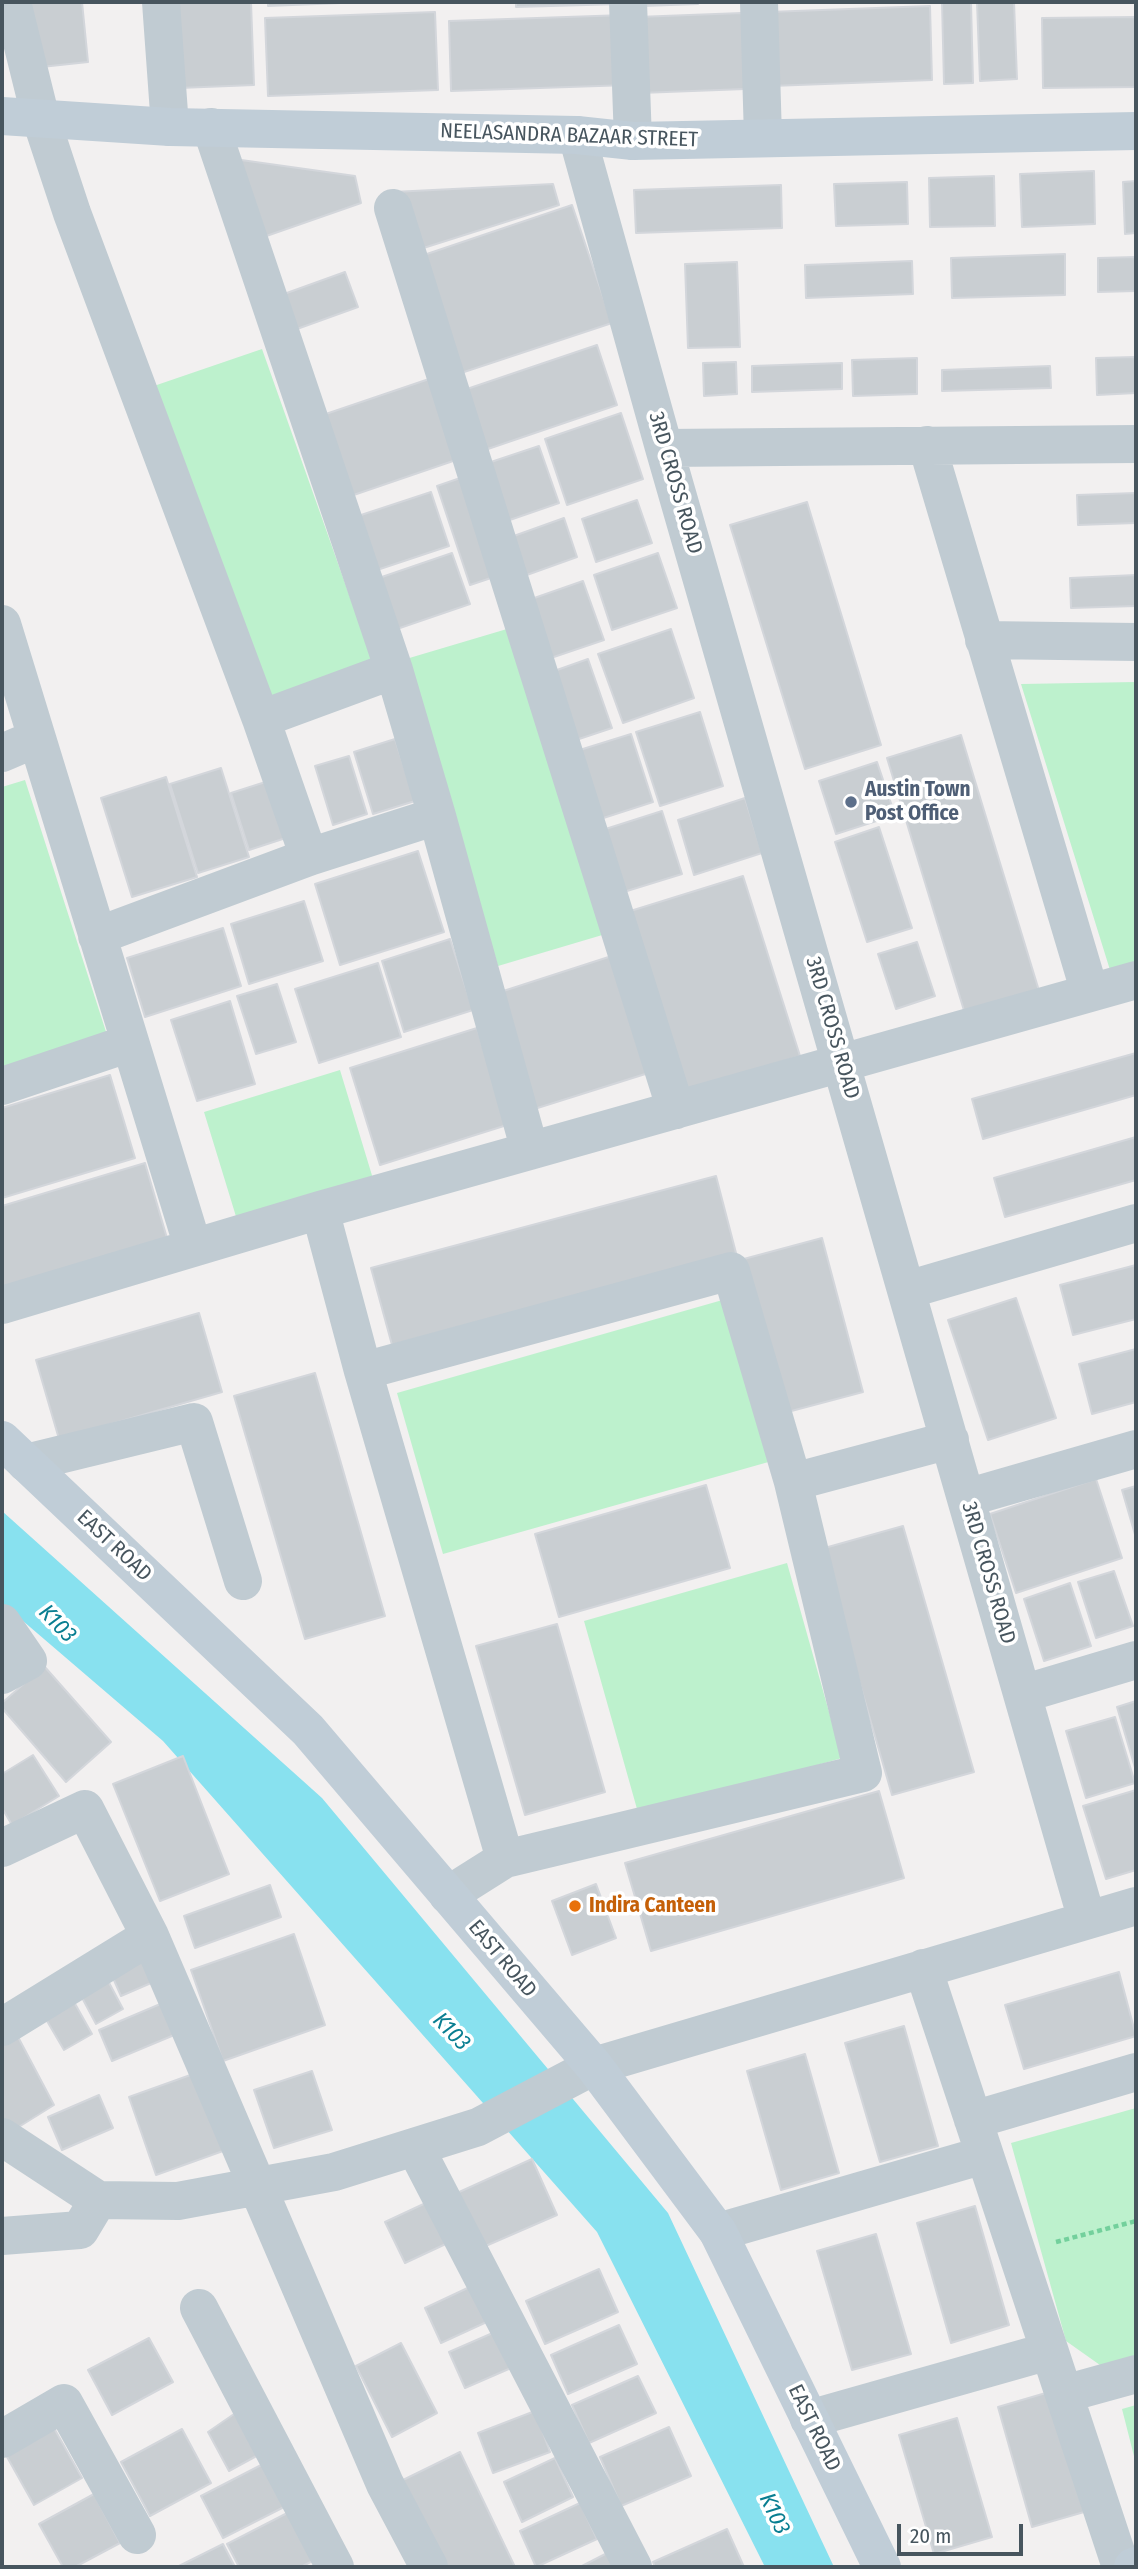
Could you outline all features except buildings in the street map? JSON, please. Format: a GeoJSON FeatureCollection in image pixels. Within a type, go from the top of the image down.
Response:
{"type":"FeatureCollection","features":[{"type":"Feature","properties":{"kind":"street"},"geometry":{"type":"LineString","coordinates":[[12,2],[41,119],[77,226],[261,719],[309,857]]}},
{"type":"Feature","properties":{"kind":"street"},"geometry":{"type":"LineString","coordinates":[[161,2],[170,127]]}},
{"type":"Feature","properties":{"kind":"street"},"geometry":{"type":"LineString","coordinates":[[628,2],[633,141]]}},
{"type":"Feature","properties":{"kind":"street"},"geometry":{"type":"LineString","coordinates":[[759,2],[763,138]]}},
{"type":"Feature","properties":{"kind":"street","name":"NEELASANDRA BAZAAR STREET"},"geometry":{"type":"LineString","coordinates":[[2,116],[170,127],[577,135],[633,141],[1136,131]]}},
{"type":"Feature","properties":{"kind":"street"},"geometry":{"type":"LineString","coordinates":[[211,127],[394,670],[530,1151]]}},
{"type":"Feature","properties":{"kind":"street","name":"3RD CROSS ROAD"},"geometry":{"type":"LineString","coordinates":[[577,135],[664,448],[1087,1920]]}},
{"type":"Feature","properties":{"kind":"street"},"geometry":{"type":"LineString","coordinates":[[393,208],[676,1110]]}},
{"type":"Feature","properties":{"kind":"street"},"geometry":{"type":"LineString","coordinates":[[664,448],[1136,444]]}},
{"type":"Feature","properties":{"kind":"street"},"geometry":{"type":"LineString","coordinates":[[927,445],[1090,993]]}},
{"type":"Feature","properties":{"kind":"street"},"geometry":{"type":"LineString","coordinates":[[2,624],[193,1247]]}},
{"type":"Feature","properties":{"kind":"street"},"geometry":{"type":"LineString","coordinates":[[984,640],[1136,642]]}},
{"type":"Feature","properties":{"kind":"street"},"geometry":{"type":"LineString","coordinates":[[261,719],[394,670]]}},
{"type":"Feature","properties":{"kind":"street"},"geometry":{"type":"LineString","coordinates":[[2,753],[37,738]]}},
{"type":"Feature","properties":{"kind":"street"},"geometry":{"type":"LineString","coordinates":[[97,936],[309,857],[437,816]]}},
{"type":"Feature","properties":{"kind":"street"},"geometry":{"type":"LineString","coordinates":[[2,1305],[320,1210],[1136,981]]}},
{"type":"Feature","properties":{"kind":"street"},"geometry":{"type":"LineString","coordinates":[[2,1086],[130,1042]]}},
{"type":"Feature","properties":{"kind":"street"},"geometry":{"type":"LineString","coordinates":[[320,1210],[363,1371],[505,1859]]}},
{"type":"Feature","properties":{"kind":"street"},"geometry":{"type":"LineString","coordinates":[[907,1290],[1136,1223]]}},
{"type":"Feature","properties":{"kind":"street"},"geometry":{"type":"LineString","coordinates":[[363,1371],[731,1271],[793,1482],[863,1773],[505,1859],[448,1895]]}},
{"type":"Feature","properties":{"kind":"street"},"geometry":{"type":"LineString","coordinates":[[14,1452],[194,1422],[243,1581]]}},
{"type":"Feature","properties":{"kind":"street"},"geometry":{"type":"LineString","coordinates":[[793,1482],[950,1440]]}},
{"type":"Feature","properties":{"kind":"street"},"geometry":{"type":"LineString","coordinates":[[966,1497],[1136,1449]]}},
{"type":"Feature","properties":{"kind":"street","name":"EAST ROAD"},"geometry":{"type":"LineString","coordinates":[[14,1452],[308,1730],[594,2066],[718,2232],[882,2567]]}},
{"type":"Feature","properties":{"kind":"street"},"geometry":{"type":"LineString","coordinates":[[2,1623],[28,1661],[2,1675]]}},
{"type":"Feature","properties":{"kind":"street"},"geometry":{"type":"LineString","coordinates":[[1022,1694],[1136,1660]]}},
{"type":"Feature","properties":{"kind":"street"},"geometry":{"type":"LineString","coordinates":[[2,1848],[85,1809],[150,1936],[385,2484],[429,2567]]}},
{"type":"Feature","properties":{"kind":"street"},"geometry":{"type":"LineString","coordinates":[[2,2137],[98,2200],[178,2201],[334,2172],[478,2127],[594,2066],[1136,1906]]}},
{"type":"Feature","properties":{"kind":"street"},"geometry":{"type":"LineString","coordinates":[[2,2027],[150,1936]]}},
{"type":"Feature","properties":{"kind":"street"},"geometry":{"type":"LineString","coordinates":[[923,1968],[1121,2567]]}},
{"type":"Feature","properties":{"kind":"street"},"geometry":{"type":"LineString","coordinates":[[718,2232],[979,2137],[1136,2072]]}},
{"type":"Feature","properties":{"kind":"street"},"geometry":{"type":"LineString","coordinates":[[415,2147],[633,2567]]}},
{"type":"Feature","properties":{"kind":"street"},"geometry":{"type":"LineString","coordinates":[[2,2236],[80,2230],[98,2200]]}},
{"type":"Feature","properties":{"kind":"street"},"geometry":{"type":"LineString","coordinates":[[199,2308],[335,2567]]}},
{"type":"Feature","properties":{"kind":"street"},"geometry":{"type":"LineString","coordinates":[[809,2420],[1049,2351]]}},
{"type":"Feature","properties":{"kind":"street"},"geometry":{"type":"LineString","coordinates":[[1064,2394],[1136,2374]]}},
{"type":"Feature","properties":{"kind":"street"},"geometry":{"type":"LineString","coordinates":[[2,2440],[64,2403],[137,2535]]}},
{"type":"Feature","properties":{"kind":"path"},"geometry":{"type":"LineString","coordinates":[[1048,2244],[1136,2221]]}},
{"type":"Feature","properties":{"kind":"green space"},"geometry":{"type":"Polygon","coordinates":[[[262,349],[374,665],[260,706],[148,388],[262,349]]]}},
{"type":"Feature","properties":{"kind":"green space"},"geometry":{"type":"Polygon","coordinates":[[[517,626],[609,933],[498,966],[406,659],[517,626]]]}},
{"type":"Feature","properties":{"kind":"green space"},"geometry":{"type":"Polygon","coordinates":[[[1136,682],[1136,963],[1110,970],[1021,684],[1136,682]]]}},
{"type":"Feature","properties":{"kind":"green space"},"geometry":{"type":"Polygon","coordinates":[[[25,780],[108,1038],[2,1072],[2,787],[25,780]]]}},
{"type":"Feature","properties":{"kind":"green space"},"geometry":{"type":"Polygon","coordinates":[[[340,1070],[374,1182],[238,1223],[204,1112],[340,1070]]]}},
{"type":"Feature","properties":{"kind":"green space"},"geometry":{"type":"Polygon","coordinates":[[[726,1299],[772,1461],[443,1554],[397,1393],[726,1299]]]}},
{"type":"Feature","properties":{"kind":"green space"},"geometry":{"type":"Polygon","coordinates":[[[787,1563],[842,1758],[639,1816],[584,1621],[787,1563]]]}},
{"type":"Feature","properties":{"kind":"green space"},"geometry":{"type":"Polygon","coordinates":[[[1136,2108],[1136,2362],[1107,2370],[1066,2341],[1011,2143],[1136,2108]]]}},
{"type":"Feature","properties":{"kind":"green space"},"geometry":{"type":"Polygon","coordinates":[[[1136,2405],[1136,2464],[1122,2409],[1136,2405]]]}},
{"type":"Feature","properties":{"kind":"water","name":"K103"},"geometry":{"type":"Polygon","coordinates":[[[2,1511],[322,1798],[668,2213],[834,2567],[765,2567],[597,2232],[163,1741],[2,1603],[2,1511]]]}},
{"type":"Feature","properties":{"kind":"place","name":"Austin Town Post Office"},"geometry":{"type":"Point","coordinates":[851,802]}},
{"type":"Feature","properties":{"kind":"place","name":"Indira Canteen"},"geometry":{"type":"Point","coordinates":[575,1906]}}]}
